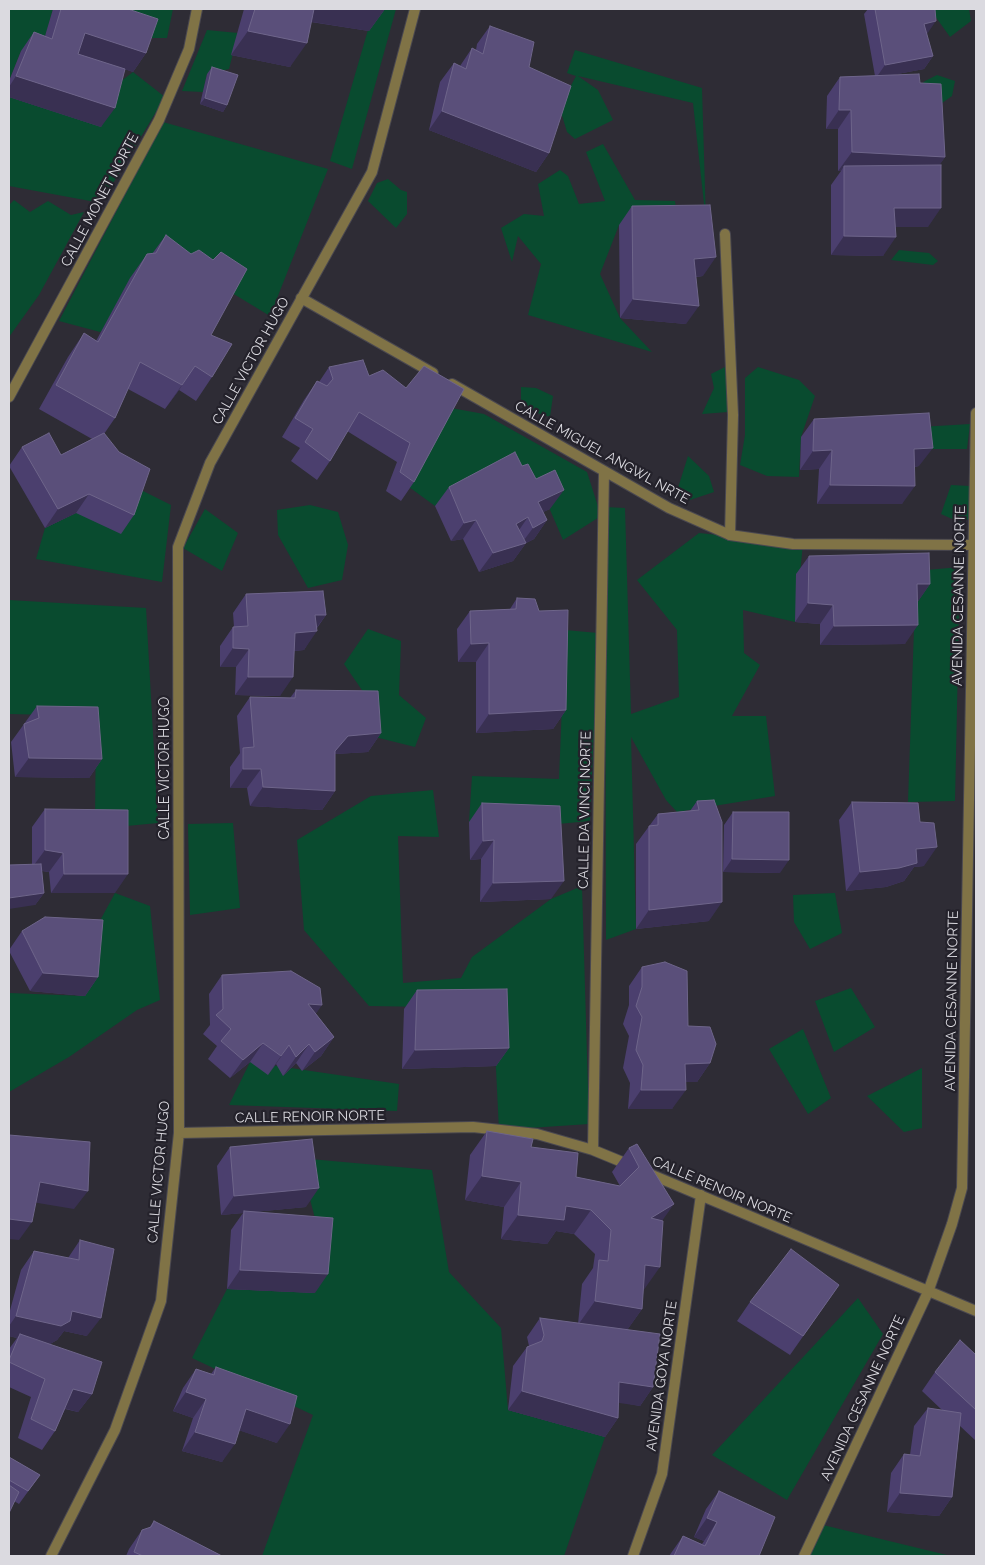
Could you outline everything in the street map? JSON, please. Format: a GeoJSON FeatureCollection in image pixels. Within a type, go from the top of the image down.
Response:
{"type":"FeatureCollection","features":[{"type":"Feature","properties":{"kind":"street","name":"CALLE MONET NORTE"},"geometry":{"type":"LineString","coordinates":[[9,397],[158,120],[189,49],[197,9]]}},
{"type":"Feature","properties":{"kind":"street","name":"CALLE VICTOR HUGO"},"geometry":{"type":"LineString","coordinates":[[51,1556],[115,1430],[161,1301],[179,1133],[178,547],[210,463],[372,172],[415,9]]}},
{"type":"Feature","properties":{"kind":"street"},"geometry":{"type":"LineString","coordinates":[[726,234],[733,415],[730,535]]}},
{"type":"Feature","properties":{"kind":"street","name":"CALLE MIGUEL ANGWL NRTE"},"geometry":{"type":"LineString","coordinates":[[301,298],[669,508],[730,535],[793,544],[975,545]]}},
{"type":"Feature","properties":{"kind":"street","name":"AVENIDA CESANNE NORTE"},"geometry":{"type":"LineString","coordinates":[[804,1556],[928,1292],[952,1224],[962,1188],[976,413]]}},
{"type":"Feature","properties":{"kind":"street","name":"CALLE DA VINCI NORTE"},"geometry":{"type":"LineString","coordinates":[[593,1150],[604,471]]}},
{"type":"Feature","properties":{"kind":"street","name":"CALLE RENOIR NORTE"},"geometry":{"type":"LineString","coordinates":[[179,1133],[473,1128],[537,1134],[593,1150],[976,1311]]}},
{"type":"Feature","properties":{"kind":"street","name":"AVENIDA GOYA NORTE"},"geometry":{"type":"LineString","coordinates":[[633,1556],[662,1474],[701,1195]]}},
{"type":"Feature","properties":{"kind":"green space"},"geometry":{"type":"Polygon","coordinates":[[[9,9],[53,9],[39,58],[21,51],[9,81],[9,9]]]}},
{"type":"Feature","properties":{"kind":"green space"},"geometry":{"type":"Polygon","coordinates":[[[61,9],[173,9],[167,38],[145,38],[61,9]]]}},
{"type":"Feature","properties":{"kind":"green space"},"geometry":{"type":"Polygon","coordinates":[[[374,9],[396,9],[352,169],[330,161],[374,9]]]}},
{"type":"Feature","properties":{"kind":"green space"},"geometry":{"type":"Polygon","coordinates":[[[930,9],[969,9],[971,21],[950,37],[930,9]]]}},
{"type":"Feature","properties":{"kind":"green space"},"geometry":{"type":"Polygon","coordinates":[[[207,30],[238,33],[229,69],[207,74],[203,92],[182,91],[207,30]]]}},
{"type":"Feature","properties":{"kind":"green space"},"geometry":{"type":"Polygon","coordinates":[[[575,50],[702,88],[706,222],[693,103],[578,76],[598,90],[613,120],[575,139],[567,132],[561,112],[566,95],[576,76],[567,73],[575,50]]]}},
{"type":"Feature","properties":{"kind":"green space"},"geometry":{"type":"Polygon","coordinates":[[[133,72],[165,97],[101,203],[9,186],[9,97],[101,126],[112,88],[133,72]]]}},
{"type":"Feature","properties":{"kind":"green space"},"geometry":{"type":"Polygon","coordinates":[[[937,75],[955,81],[952,96],[928,113],[910,94],[925,81],[937,75]]]}},
{"type":"Feature","properties":{"kind":"green space"},"geometry":{"type":"Polygon","coordinates":[[[163,122],[328,169],[270,316],[204,276],[100,332],[59,321],[163,122]]]}},
{"type":"Feature","properties":{"kind":"green space"},"geometry":{"type":"Polygon","coordinates":[[[603,144],[635,200],[675,201],[678,224],[619,225],[600,274],[620,318],[652,352],[528,315],[541,264],[518,236],[512,262],[501,228],[524,214],[544,216],[538,184],[560,170],[568,176],[579,204],[605,201],[586,152],[603,144]]]}},
{"type":"Feature","properties":{"kind":"green space"},"geometry":{"type":"Polygon","coordinates":[[[388,179],[401,190],[407,192],[407,214],[396,228],[368,201],[377,183],[388,179]]]}},
{"type":"Feature","properties":{"kind":"green space"},"geometry":{"type":"Polygon","coordinates":[[[14,200],[30,212],[48,201],[71,215],[84,212],[39,295],[9,337],[9,205],[14,200]]]}},
{"type":"Feature","properties":{"kind":"green space"},"geometry":{"type":"Polygon","coordinates":[[[899,250],[929,253],[938,261],[933,265],[891,260],[899,250]]]}},
{"type":"Feature","properties":{"kind":"green space"},"geometry":{"type":"Polygon","coordinates":[[[729,365],[728,412],[702,414],[714,388],[711,374],[729,365]]]}},
{"type":"Feature","properties":{"kind":"green space"},"geometry":{"type":"Polygon","coordinates":[[[758,367],[799,380],[815,396],[801,437],[799,477],[767,476],[740,465],[745,435],[745,378],[758,367]]]}},
{"type":"Feature","properties":{"kind":"green space"},"geometry":{"type":"Polygon","coordinates":[[[521,387],[536,388],[553,396],[550,417],[534,412],[521,400],[521,387]]]}},
{"type":"Feature","properties":{"kind":"green space"},"geometry":{"type":"Polygon","coordinates":[[[451,408],[484,414],[587,472],[601,516],[563,540],[541,489],[435,506],[409,487],[451,408]]]}},
{"type":"Feature","properties":{"kind":"green space"},"geometry":{"type":"Polygon","coordinates":[[[970,424],[967,449],[918,449],[920,427],[970,424]]]}},
{"type":"Feature","properties":{"kind":"green space"},"geometry":{"type":"Polygon","coordinates":[[[688,456],[709,476],[714,492],[684,502],[677,491],[688,456]]]}},
{"type":"Feature","properties":{"kind":"green space"},"geometry":{"type":"Polygon","coordinates":[[[951,485],[970,486],[969,519],[959,522],[941,514],[951,485]]]}},
{"type":"Feature","properties":{"kind":"green space"},"geometry":{"type":"Polygon","coordinates":[[[137,488],[171,505],[162,582],[36,559],[45,528],[137,488]]]}},
{"type":"Feature","properties":{"kind":"green space"},"geometry":{"type":"Polygon","coordinates":[[[310,505],[338,512],[348,545],[342,580],[308,588],[278,535],[277,510],[310,505]]]}},
{"type":"Feature","properties":{"kind":"green space"},"geometry":{"type":"Polygon","coordinates":[[[605,507],[625,508],[631,714],[679,697],[677,630],[637,580],[699,533],[803,544],[795,622],[743,610],[744,653],[760,665],[732,716],[766,716],[775,796],[677,812],[666,800],[631,737],[636,929],[606,940],[605,507]]]}},
{"type":"Feature","properties":{"kind":"green space"},"geometry":{"type":"Polygon","coordinates":[[[205,509],[238,533],[222,571],[183,548],[205,509]]]}},
{"type":"Feature","properties":{"kind":"green space"},"geometry":{"type":"Polygon","coordinates":[[[960,567],[955,801],[908,802],[916,571],[960,567]]]}},
{"type":"Feature","properties":{"kind":"green space"},"geometry":{"type":"Polygon","coordinates":[[[9,600],[146,608],[158,823],[95,829],[96,716],[9,714],[9,600]]]}},
{"type":"Feature","properties":{"kind":"green space"},"geometry":{"type":"Polygon","coordinates":[[[368,629],[401,641],[399,695],[426,718],[415,747],[375,737],[366,696],[344,664],[368,629]]]}},
{"type":"Feature","properties":{"kind":"green space"},"geometry":{"type":"Polygon","coordinates":[[[565,630],[598,633],[590,821],[547,825],[469,822],[472,776],[559,779],[565,630]]]}},
{"type":"Feature","properties":{"kind":"green space"},"geometry":{"type":"Polygon","coordinates":[[[433,790],[439,837],[398,836],[403,983],[461,978],[472,957],[551,899],[582,886],[589,1124],[499,1130],[493,1008],[369,1006],[304,930],[297,840],[371,796],[433,790]]]}},
{"type":"Feature","properties":{"kind":"green space"},"geometry":{"type":"Polygon","coordinates":[[[233,823],[240,908],[190,915],[188,824],[233,823]]]}},
{"type":"Feature","properties":{"kind":"green space"},"geometry":{"type":"Polygon","coordinates":[[[115,893],[150,906],[160,1000],[137,1010],[69,1057],[9,1092],[9,993],[85,996],[90,939],[115,893]]]}},
{"type":"Feature","properties":{"kind":"green space"},"geometry":{"type":"Polygon","coordinates":[[[835,893],[842,933],[810,949],[794,922],[793,895],[835,893]]]}},
{"type":"Feature","properties":{"kind":"green space"},"geometry":{"type":"Polygon","coordinates":[[[851,988],[875,1027],[834,1052],[815,1001],[851,988]]]}},
{"type":"Feature","properties":{"kind":"green space"},"geometry":{"type":"Polygon","coordinates":[[[803,1029],[831,1098],[808,1114],[769,1049],[803,1029]]]}},
{"type":"Feature","properties":{"kind":"green space"},"geometry":{"type":"Polygon","coordinates":[[[250,1062],[399,1084],[397,1111],[229,1105],[250,1062]]]}},
{"type":"Feature","properties":{"kind":"green space"},"geometry":{"type":"Polygon","coordinates":[[[922,1068],[922,1128],[904,1132],[867,1096],[922,1068]]]}},
{"type":"Feature","properties":{"kind":"green space"},"geometry":{"type":"Polygon","coordinates":[[[299,1158],[432,1170],[449,1272],[501,1328],[508,1410],[605,1437],[564,1556],[262,1556],[313,1415],[192,1358],[227,1289],[315,1293],[320,1237],[299,1158]]]}},
{"type":"Feature","properties":{"kind":"green space"},"geometry":{"type":"Polygon","coordinates":[[[858,1298],[883,1334],[787,1500],[712,1455],[858,1298]]]}},
{"type":"Feature","properties":{"kind":"green space"},"geometry":{"type":"Polygon","coordinates":[[[819,1524],[951,1556],[808,1556],[819,1524]]]}},
{"type":"Feature","properties":{"kind":"building"},"geometry":{"type":"Polygon","coordinates":[[[61,9],[128,9],[158,19],[146,53],[85,33],[78,54],[125,69],[115,108],[16,76],[34,32],[52,39],[61,9]]]}},
{"type":"Feature","properties":{"kind":"building"},"geometry":{"type":"Polygon","coordinates":[[[255,9],[314,9],[307,43],[248,31],[255,9]]]}},
{"type":"Feature","properties":{"kind":"building"},"geometry":{"type":"Polygon","coordinates":[[[875,9],[935,9],[936,21],[924,24],[933,56],[885,65],[875,9]]]}},
{"type":"Feature","properties":{"kind":"building"},"geometry":{"type":"Polygon","coordinates":[[[490,26],[534,42],[529,67],[571,86],[549,153],[442,111],[454,63],[466,69],[472,48],[483,54],[490,26]]]}},
{"type":"Feature","properties":{"kind":"building"},"geometry":{"type":"Polygon","coordinates":[[[212,67],[238,75],[227,105],[205,98],[212,67]]]}},
{"type":"Feature","properties":{"kind":"building"},"geometry":{"type":"Polygon","coordinates":[[[919,74],[920,83],[941,84],[945,157],[852,152],[851,110],[839,110],[840,77],[919,74]]]}},
{"type":"Feature","properties":{"kind":"building"},"geometry":{"type":"Polygon","coordinates":[[[941,165],[941,208],[894,208],[896,237],[844,236],[844,166],[941,165]]]}},
{"type":"Feature","properties":{"kind":"building"},"geometry":{"type":"Polygon","coordinates":[[[710,205],[716,257],[694,259],[699,306],[633,299],[632,206],[710,205]]]}},
{"type":"Feature","properties":{"kind":"building"},"geometry":{"type":"Polygon","coordinates":[[[166,235],[191,254],[199,250],[213,260],[221,252],[247,269],[211,335],[232,344],[212,377],[195,366],[182,385],[140,362],[115,418],[56,385],[84,333],[98,342],[147,254],[156,253],[166,235]]]}},
{"type":"Feature","properties":{"kind":"building"},"geometry":{"type":"Polygon","coordinates":[[[363,360],[369,376],[383,370],[406,388],[424,366],[464,389],[414,482],[400,472],[410,443],[359,412],[330,461],[305,442],[313,429],[295,418],[317,381],[327,386],[333,379],[329,367],[363,360]]]}},
{"type":"Feature","properties":{"kind":"building"},"geometry":{"type":"Polygon","coordinates":[[[929,413],[933,448],[914,449],[915,486],[830,485],[832,450],[813,451],[814,419],[929,413]]]}},
{"type":"Feature","properties":{"kind":"building"},"geometry":{"type":"Polygon","coordinates":[[[49,433],[61,455],[104,433],[119,452],[150,469],[134,515],[89,494],[58,509],[22,447],[49,433]]]}},
{"type":"Feature","properties":{"kind":"building"},"geometry":{"type":"Polygon","coordinates":[[[515,452],[522,466],[528,464],[536,479],[555,470],[564,490],[538,502],[547,520],[533,528],[528,517],[516,524],[526,543],[493,553],[476,520],[464,523],[449,487],[515,452]]]}},
{"type":"Feature","properties":{"kind":"building"},"geometry":{"type":"Polygon","coordinates":[[[929,553],[930,584],[917,584],[918,625],[834,626],[833,605],[808,603],[809,556],[929,553]]]}},
{"type":"Feature","properties":{"kind":"building"},"geometry":{"type":"Polygon","coordinates":[[[323,591],[326,615],[315,615],[317,631],[295,633],[293,677],[248,677],[249,649],[233,648],[233,627],[248,626],[246,594],[323,591]]]}},
{"type":"Feature","properties":{"kind":"building"},"geometry":{"type":"Polygon","coordinates":[[[517,598],[535,599],[539,611],[568,610],[566,710],[489,714],[489,643],[471,644],[470,611],[516,609],[517,598]]]}},
{"type":"Feature","properties":{"kind":"building"},"geometry":{"type":"Polygon","coordinates":[[[296,690],[378,691],[381,733],[348,736],[335,751],[335,791],[263,787],[261,769],[243,769],[243,748],[254,747],[250,697],[295,698],[296,690]]]}},
{"type":"Feature","properties":{"kind":"building"},"geometry":{"type":"Polygon","coordinates":[[[37,706],[98,707],[102,759],[29,758],[24,724],[39,718],[37,706]]]}},
{"type":"Feature","properties":{"kind":"building"},"geometry":{"type":"Polygon","coordinates":[[[714,800],[722,822],[722,902],[649,910],[649,826],[658,825],[658,814],[699,810],[697,801],[714,800]]]}},
{"type":"Feature","properties":{"kind":"building"},"geometry":{"type":"Polygon","coordinates":[[[852,802],[918,803],[920,822],[934,823],[937,847],[916,849],[917,863],[899,868],[860,872],[852,802]]]}},
{"type":"Feature","properties":{"kind":"building"},"geometry":{"type":"Polygon","coordinates":[[[482,803],[560,806],[564,881],[493,883],[494,840],[483,841],[482,803]]]}},
{"type":"Feature","properties":{"kind":"building"},"geometry":{"type":"Polygon","coordinates":[[[45,809],[128,810],[128,874],[64,874],[63,853],[45,850],[45,809]]]}},
{"type":"Feature","properties":{"kind":"building"},"geometry":{"type":"Polygon","coordinates":[[[733,812],[789,812],[789,860],[732,859],[733,812]]]}},
{"type":"Feature","properties":{"kind":"building"},"geometry":{"type":"Polygon","coordinates":[[[41,864],[44,893],[9,898],[9,865],[41,864]]]}},
{"type":"Feature","properties":{"kind":"building"},"geometry":{"type":"Polygon","coordinates":[[[45,917],[103,920],[98,977],[43,973],[22,931],[45,917]]]}},
{"type":"Feature","properties":{"kind":"building"},"geometry":{"type":"Polygon","coordinates":[[[665,962],[687,971],[688,1026],[710,1027],[716,1044],[710,1063],[685,1064],[686,1090],[641,1090],[643,1065],[636,1050],[642,1017],[636,1006],[642,987],[642,967],[665,962]]]}},
{"type":"Feature","properties":{"kind":"building"},"geometry":{"type":"Polygon","coordinates":[[[291,971],[320,988],[322,1005],[308,1004],[334,1037],[315,1052],[309,1044],[296,1057],[289,1045],[281,1056],[263,1043],[243,1060],[221,1041],[231,1029],[216,1015],[223,1009],[222,975],[291,971]]]}},
{"type":"Feature","properties":{"kind":"building"},"geometry":{"type":"Polygon","coordinates":[[[507,989],[509,1048],[415,1050],[417,990],[507,989]]]}},
{"type":"Feature","properties":{"kind":"building"},"geometry":{"type":"Polygon","coordinates":[[[487,1131],[533,1139],[531,1147],[578,1153],[576,1177],[620,1186],[639,1167],[629,1148],[637,1144],[674,1204],[651,1218],[663,1221],[660,1267],[645,1265],[642,1309],[595,1301],[599,1260],[608,1261],[611,1230],[591,1210],[566,1206],[564,1220],[518,1215],[521,1182],[482,1176],[487,1131]]]}},
{"type":"Feature","properties":{"kind":"building"},"geometry":{"type":"Polygon","coordinates":[[[9,1135],[90,1142],[88,1191],[40,1182],[32,1222],[9,1219],[9,1135]]]}},
{"type":"Feature","properties":{"kind":"building"},"geometry":{"type":"Polygon","coordinates":[[[312,1139],[319,1188],[234,1196],[230,1147],[312,1139]]]}},
{"type":"Feature","properties":{"kind":"building"},"geometry":{"type":"Polygon","coordinates":[[[244,1211],[333,1218],[328,1274],[240,1270],[244,1211]]]}},
{"type":"Feature","properties":{"kind":"building"},"geometry":{"type":"Polygon","coordinates":[[[80,1240],[114,1249],[101,1318],[72,1311],[70,1321],[61,1326],[16,1316],[34,1251],[79,1260],[80,1240]]]}},
{"type":"Feature","properties":{"kind":"building"},"geometry":{"type":"Polygon","coordinates":[[[791,1249],[839,1285],[803,1336],[750,1302],[791,1249]]]}},
{"type":"Feature","properties":{"kind":"building"},"geometry":{"type":"Polygon","coordinates":[[[540,1318],[660,1334],[653,1387],[619,1382],[618,1418],[522,1391],[527,1347],[542,1341],[544,1335],[540,1318]]]}},
{"type":"Feature","properties":{"kind":"building"},"geometry":{"type":"Polygon","coordinates":[[[20,1334],[102,1362],[92,1394],[73,1389],[55,1431],[31,1419],[45,1379],[9,1362],[20,1334]]]}},
{"type":"Feature","properties":{"kind":"building"},"geometry":{"type":"Polygon","coordinates":[[[960,1340],[976,1355],[976,1410],[935,1372],[960,1340]]]}},
{"type":"Feature","properties":{"kind":"building"},"geometry":{"type":"Polygon","coordinates":[[[216,1367],[297,1396],[290,1424],[246,1409],[235,1444],[195,1432],[206,1399],[186,1392],[196,1369],[214,1375],[216,1367]]]}},
{"type":"Feature","properties":{"kind":"building"},"geometry":{"type":"Polygon","coordinates":[[[928,1408],[961,1413],[952,1497],[900,1493],[904,1454],[920,1456],[928,1408]]]}},
{"type":"Feature","properties":{"kind":"building"},"geometry":{"type":"Polygon","coordinates":[[[9,1457],[40,1475],[28,1491],[9,1480],[9,1457]]]}},
{"type":"Feature","properties":{"kind":"building"},"geometry":{"type":"Polygon","coordinates":[[[9,1485],[19,1492],[9,1513],[9,1485]]]}},
{"type":"Feature","properties":{"kind":"building"},"geometry":{"type":"Polygon","coordinates":[[[719,1491],[775,1517],[759,1556],[674,1556],[683,1536],[705,1546],[717,1522],[707,1518],[719,1491]]]}},
{"type":"Feature","properties":{"kind":"building"},"geometry":{"type":"Polygon","coordinates":[[[154,1521],[222,1556],[143,1556],[134,1552],[142,1530],[151,1527],[154,1521]]]}}]}
